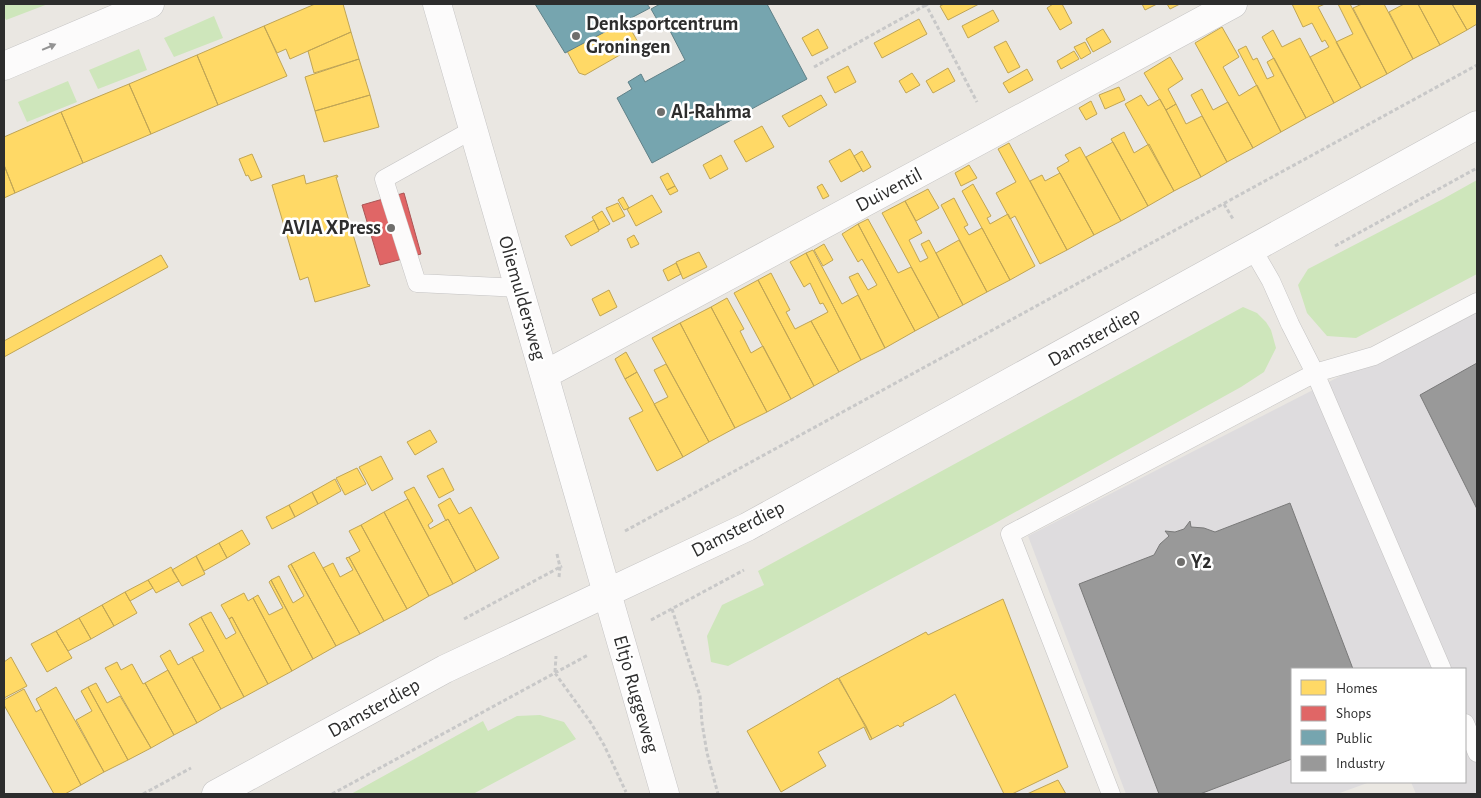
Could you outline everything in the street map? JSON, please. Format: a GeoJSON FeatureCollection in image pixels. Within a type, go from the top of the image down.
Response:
{"type":"FeatureCollection","features":[{"type":"Feature","properties":{"kind":"street"},"geometry":{"type":"LineString","coordinates":[[4,66],[150,4]]}},
{"type":"Feature","properties":{"kind":"street","name":"Oliemuldersweg"},"geometry":{"type":"LineString","coordinates":[[437,4],[607,593]]}},
{"type":"Feature","properties":{"kind":"street","name":"Duiventil"},"geometry":{"type":"LineString","coordinates":[[544,375],[1233,4]]}},
{"type":"Feature","properties":{"kind":"street","name":"Damsterdiep"},"geometry":{"type":"LineString","coordinates":[[216,794],[445,669],[747,527],[1477,125]]}},
{"type":"Feature","properties":{"kind":"street","name":"Eltjo Ruggeweg"},"geometry":{"type":"LineString","coordinates":[[607,593],[665,794]]}},
{"type":"Feature","properties":{"kind":"lane"},"geometry":{"type":"LineString","coordinates":[[472,130],[384,179],[417,283],[518,288]]}},
{"type":"Feature","properties":{"kind":"lane"},"geometry":{"type":"LineString","coordinates":[[1252,250],[1271,281],[1315,373],[1442,668]]}},
{"type":"Feature","properties":{"kind":"lane"},"geometry":{"type":"LineString","coordinates":[[1111,794],[1010,534],[1315,373],[1374,356],[1477,302]]}},
{"type":"Feature","properties":{"kind":"lane"},"geometry":{"type":"LineString","coordinates":[[1466,726],[1477,753]]}},
{"type":"Feature","properties":{"kind":"path"},"geometry":{"type":"LineString","coordinates":[[814,67],[927,4],[993,134]]}},
{"type":"Feature","properties":{"kind":"path"},"geometry":{"type":"LineString","coordinates":[[594,548],[1477,65]]}},
{"type":"Feature","properties":{"kind":"path"},"geometry":{"type":"LineString","coordinates":[[460,621],[560,567]]}},
{"type":"Feature","properties":{"kind":"path","name":"Damsterdiep"},"geometry":{"type":"LineString","coordinates":[[718,794],[707,753],[700,696],[672,609],[749,567]]}},
{"type":"Feature","properties":{"kind":"path","name":"Eltjo Ruggeweg"},"geometry":{"type":"LineString","coordinates":[[332,794],[555,673],[591,723],[604,745],[627,794]]}},
{"type":"Feature","properties":{"kind":"shaded area"},"geometry":{"type":"Polygon","coordinates":[[[1477,306],[1477,794],[1416,794],[1411,783],[1466,783],[1466,668],[1291,668],[1291,783],[1367,783],[1337,794],[1126,794],[1028,536],[1477,306]]]}},
{"type":"Feature","properties":{"kind":"green space"},"geometry":{"type":"Polygon","coordinates":[[[4,4],[48,4],[6,20],[4,4]]]}},
{"type":"Feature","properties":{"kind":"green space"},"geometry":{"type":"Polygon","coordinates":[[[214,16],[223,38],[174,57],[164,38],[214,16]]]}},
{"type":"Feature","properties":{"kind":"green space"},"geometry":{"type":"Polygon","coordinates":[[[139,49],[147,70],[98,89],[89,70],[139,49]]]}},
{"type":"Feature","properties":{"kind":"green space"},"geometry":{"type":"Polygon","coordinates":[[[68,81],[77,102],[27,122],[18,102],[68,81]]]}},
{"type":"Feature","properties":{"kind":"green space"},"geometry":{"type":"Polygon","coordinates":[[[1477,180],[1477,274],[1356,338],[1327,336],[1307,313],[1298,285],[1308,269],[1477,180]]]}},
{"type":"Feature","properties":{"kind":"green space"},"geometry":{"type":"Polygon","coordinates":[[[1243,307],[1257,313],[1271,330],[1276,348],[1264,372],[1241,387],[992,525],[728,666],[711,662],[707,636],[722,605],[764,585],[758,571],[1243,307]]]}},
{"type":"Feature","properties":{"kind":"green space"},"geometry":{"type":"Polygon","coordinates":[[[540,715],[564,722],[576,739],[473,794],[351,794],[483,721],[488,731],[517,716],[540,715]]]}},
{"type":"Feature","properties":{"kind":"building: Homes"},"geometry":{"type":"Polygon","coordinates":[[[315,4],[343,4],[351,32],[290,59],[286,49],[277,53],[264,26],[315,4]]]}},
{"type":"Feature","properties":{"kind":"building: Homes"},"geometry":{"type":"Polygon","coordinates":[[[944,4],[979,4],[948,20],[940,6],[944,4]]]}},
{"type":"Feature","properties":{"kind":"building: Homes"},"geometry":{"type":"Polygon","coordinates":[[[1053,4],[1062,4],[1072,23],[1060,30],[1047,8],[1053,4]]]}},
{"type":"Feature","properties":{"kind":"building: Homes"},"geometry":{"type":"Polygon","coordinates":[[[1142,4],[1157,4],[1145,10],[1142,4]]]}},
{"type":"Feature","properties":{"kind":"building: Homes"},"geometry":{"type":"Polygon","coordinates":[[[1167,4],[1180,4],[1170,9],[1167,4]]]}},
{"type":"Feature","properties":{"kind":"building: Homes"},"geometry":{"type":"Polygon","coordinates":[[[1292,4],[1325,4],[1318,7],[1361,88],[1334,103],[1310,57],[1329,47],[1325,40],[1322,42],[1312,23],[1303,27],[1292,4]]]}},
{"type":"Feature","properties":{"kind":"building: Homes"},"geometry":{"type":"Polygon","coordinates":[[[1338,4],[1350,4],[1387,74],[1361,88],[1336,42],[1353,34],[1338,4]]]}},
{"type":"Feature","properties":{"kind":"building: Homes"},"geometry":{"type":"Polygon","coordinates":[[[1362,4],[1384,4],[1413,59],[1387,74],[1353,8],[1362,4]]]}},
{"type":"Feature","properties":{"kind":"building: Homes"},"geometry":{"type":"Polygon","coordinates":[[[1404,4],[1418,4],[1440,45],[1413,59],[1389,12],[1404,4]]]}},
{"type":"Feature","properties":{"kind":"building: Homes"},"geometry":{"type":"Polygon","coordinates":[[[1418,4],[1452,4],[1467,30],[1440,45],[1418,4]]]}},
{"type":"Feature","properties":{"kind":"building: Homes"},"geometry":{"type":"Polygon","coordinates":[[[1452,4],[1477,4],[1477,24],[1467,30],[1452,4]]]}},
{"type":"Feature","properties":{"kind":"building: Homes"},"geometry":{"type":"Polygon","coordinates":[[[993,10],[999,21],[968,38],[962,26],[993,10]]]}},
{"type":"Feature","properties":{"kind":"building: Homes"},"geometry":{"type":"Polygon","coordinates":[[[919,19],[927,34],[882,58],[874,43],[919,19]]]}},
{"type":"Feature","properties":{"kind":"building: Homes"},"geometry":{"type":"Polygon","coordinates":[[[626,21],[639,44],[585,75],[579,73],[567,51],[626,21]]]}},
{"type":"Feature","properties":{"kind":"building: Homes"},"geometry":{"type":"Polygon","coordinates":[[[264,26],[287,76],[218,105],[197,55],[264,26]]]}},
{"type":"Feature","properties":{"kind":"building: Homes"},"geometry":{"type":"Polygon","coordinates":[[[1222,27],[1239,57],[1223,67],[1239,96],[1257,85],[1281,132],[1253,148],[1195,43],[1222,27]]]}},
{"type":"Feature","properties":{"kind":"building: Homes"},"geometry":{"type":"Polygon","coordinates":[[[818,29],[828,48],[812,56],[802,38],[818,29]]]}},
{"type":"Feature","properties":{"kind":"building: Homes"},"geometry":{"type":"Polygon","coordinates":[[[1103,29],[1111,42],[1093,52],[1086,39],[1103,29]]]}},
{"type":"Feature","properties":{"kind":"building: Homes"},"geometry":{"type":"Polygon","coordinates":[[[1273,30],[1282,47],[1300,38],[1334,103],[1306,118],[1262,37],[1273,30]]]}},
{"type":"Feature","properties":{"kind":"building: Homes"},"geometry":{"type":"Polygon","coordinates":[[[351,32],[359,59],[314,73],[308,51],[351,32]]]}},
{"type":"Feature","properties":{"kind":"building: Homes"},"geometry":{"type":"Polygon","coordinates":[[[1006,41],[1020,67],[1008,73],[994,47],[1006,41]]]}},
{"type":"Feature","properties":{"kind":"building: Homes"},"geometry":{"type":"Polygon","coordinates":[[[1085,42],[1091,53],[1081,59],[1074,47],[1085,42]]]}},
{"type":"Feature","properties":{"kind":"building: Homes"},"geometry":{"type":"Polygon","coordinates":[[[1246,46],[1253,60],[1257,58],[1267,79],[1274,76],[1267,62],[1274,58],[1306,118],[1281,132],[1238,50],[1246,46]]]}},
{"type":"Feature","properties":{"kind":"building: Homes"},"geometry":{"type":"Polygon","coordinates":[[[1074,51],[1079,59],[1061,69],[1057,61],[1074,51]]]}},
{"type":"Feature","properties":{"kind":"building: Homes"},"geometry":{"type":"Polygon","coordinates":[[[197,55],[218,105],[151,134],[129,84],[197,55]]]}},
{"type":"Feature","properties":{"kind":"building: Homes"},"geometry":{"type":"Polygon","coordinates":[[[1170,57],[1183,79],[1168,89],[1176,104],[1166,110],[1144,73],[1170,57]]]}},
{"type":"Feature","properties":{"kind":"building: Homes"},"geometry":{"type":"Polygon","coordinates":[[[359,59],[370,95],[315,111],[305,77],[359,59]]]}},
{"type":"Feature","properties":{"kind":"building: Homes"},"geometry":{"type":"Polygon","coordinates":[[[848,66],[856,82],[835,93],[827,77],[848,66]]]}},
{"type":"Feature","properties":{"kind":"building: Homes"},"geometry":{"type":"Polygon","coordinates":[[[948,68],[955,81],[933,93],[926,81],[948,68]]]}},
{"type":"Feature","properties":{"kind":"building: Homes"},"geometry":{"type":"Polygon","coordinates":[[[1027,69],[1033,80],[1009,93],[1003,83],[1027,69]]]}},
{"type":"Feature","properties":{"kind":"building: Homes"},"geometry":{"type":"Polygon","coordinates":[[[912,73],[920,85],[906,93],[899,81],[912,73]]]}},
{"type":"Feature","properties":{"kind":"building: Homes"},"geometry":{"type":"Polygon","coordinates":[[[129,84],[151,134],[83,163],[61,112],[129,84]]]}},
{"type":"Feature","properties":{"kind":"building: Homes"},"geometry":{"type":"Polygon","coordinates":[[[1119,87],[1125,100],[1105,109],[1099,95],[1119,87]]]}},
{"type":"Feature","properties":{"kind":"building: Homes"},"geometry":{"type":"Polygon","coordinates":[[[1202,89],[1213,110],[1228,102],[1253,148],[1227,162],[1191,95],[1202,89]]]}},
{"type":"Feature","properties":{"kind":"building: Homes"},"geometry":{"type":"Polygon","coordinates":[[[370,95],[379,127],[324,142],[315,111],[370,95]]]}},
{"type":"Feature","properties":{"kind":"building: Homes"},"geometry":{"type":"Polygon","coordinates":[[[821,95],[827,105],[789,127],[782,116],[821,95]]]}},
{"type":"Feature","properties":{"kind":"building: Homes"},"geometry":{"type":"Polygon","coordinates":[[[1141,95],[1148,106],[1160,99],[1201,177],[1174,191],[1125,104],[1141,95]]]}},
{"type":"Feature","properties":{"kind":"building: Homes"},"geometry":{"type":"Polygon","coordinates":[[[1091,101],[1097,114],[1086,120],[1079,108],[1091,101]]]}},
{"type":"Feature","properties":{"kind":"building: Homes"},"geometry":{"type":"Polygon","coordinates":[[[1176,104],[1186,124],[1202,116],[1227,162],[1201,177],[1166,110],[1176,104]]]}},
{"type":"Feature","properties":{"kind":"building: Homes"},"geometry":{"type":"Polygon","coordinates":[[[61,112],[83,163],[15,193],[4,165],[4,137],[61,112]]]}},
{"type":"Feature","properties":{"kind":"building: Homes"},"geometry":{"type":"Polygon","coordinates":[[[762,126],[774,147],[746,162],[734,141],[762,126]]]}},
{"type":"Feature","properties":{"kind":"building: Homes"},"geometry":{"type":"Polygon","coordinates":[[[1124,132],[1134,153],[1149,144],[1174,191],[1148,206],[1111,139],[1124,132]]]}},
{"type":"Feature","properties":{"kind":"building: Homes"},"geometry":{"type":"Polygon","coordinates":[[[1113,142],[1148,206],[1121,221],[1086,157],[1113,142]]]}},
{"type":"Feature","properties":{"kind":"building: Homes"},"geometry":{"type":"Polygon","coordinates":[[[1009,143],[1067,250],[1040,264],[1015,216],[1010,219],[996,193],[1016,182],[998,149],[1009,143]]]}},
{"type":"Feature","properties":{"kind":"building: Homes"},"geometry":{"type":"Polygon","coordinates":[[[1080,147],[1121,221],[1094,235],[1057,168],[1069,161],[1065,155],[1080,147]]]}},
{"type":"Feature","properties":{"kind":"building: Homes"},"geometry":{"type":"Polygon","coordinates":[[[850,149],[862,170],[841,182],[829,161],[850,149]]]}},
{"type":"Feature","properties":{"kind":"building: Homes"},"geometry":{"type":"Polygon","coordinates":[[[862,151],[871,167],[863,172],[854,156],[862,151]]]}},
{"type":"Feature","properties":{"kind":"building: Homes"},"geometry":{"type":"Polygon","coordinates":[[[252,154],[262,177],[251,181],[248,175],[246,176],[239,159],[252,154]]]}},
{"type":"Feature","properties":{"kind":"building: Homes"},"geometry":{"type":"Polygon","coordinates":[[[721,155],[728,169],[710,179],[703,165],[721,155]]]}},
{"type":"Feature","properties":{"kind":"building: Homes"},"geometry":{"type":"Polygon","coordinates":[[[4,165],[15,193],[4,198],[4,165]]]}},
{"type":"Feature","properties":{"kind":"building: Homes"},"geometry":{"type":"Polygon","coordinates":[[[969,165],[977,178],[961,186],[955,173],[969,165]]]}},
{"type":"Feature","properties":{"kind":"building: Homes"},"geometry":{"type":"Polygon","coordinates":[[[668,173],[675,186],[667,190],[660,177],[668,173]]]}},
{"type":"Feature","properties":{"kind":"building: Homes"},"geometry":{"type":"Polygon","coordinates":[[[1060,173],[1094,235],[1067,250],[1030,181],[1042,175],[1045,181],[1060,173]]]}},
{"type":"Feature","properties":{"kind":"building: Homes"},"geometry":{"type":"Polygon","coordinates":[[[304,175],[306,184],[337,175],[338,177],[336,177],[368,285],[370,286],[315,302],[308,277],[300,280],[272,185],[304,175]]]}},
{"type":"Feature","properties":{"kind":"building: Homes"},"geometry":{"type":"Polygon","coordinates":[[[822,184],[829,196],[823,199],[817,187],[822,184]]]}},
{"type":"Feature","properties":{"kind":"building: Homes"},"geometry":{"type":"Polygon","coordinates":[[[973,184],[991,216],[987,218],[990,224],[1008,214],[1035,266],[1010,280],[962,191],[973,184]]]}},
{"type":"Feature","properties":{"kind":"building: Homes"},"geometry":{"type":"Polygon","coordinates":[[[675,186],[678,191],[670,195],[667,190],[675,186]]]}},
{"type":"Feature","properties":{"kind":"building: Homes"},"geometry":{"type":"Polygon","coordinates":[[[928,189],[939,208],[916,221],[905,201],[928,189]]]}},
{"type":"Feature","properties":{"kind":"building: Homes"},"geometry":{"type":"Polygon","coordinates":[[[652,195],[662,212],[636,226],[627,209],[652,195]]]}},
{"type":"Feature","properties":{"kind":"building: Homes"},"geometry":{"type":"Polygon","coordinates":[[[623,197],[629,208],[624,210],[618,200],[623,197]]]}},
{"type":"Feature","properties":{"kind":"building: Homes"},"geometry":{"type":"Polygon","coordinates":[[[954,198],[968,225],[964,227],[969,235],[982,228],[1010,280],[987,292],[941,205],[954,198]]]}},
{"type":"Feature","properties":{"kind":"building: Homes"},"geometry":{"type":"Polygon","coordinates":[[[905,201],[922,233],[909,240],[920,262],[928,258],[921,244],[929,240],[963,305],[939,318],[882,213],[905,201]]]}},
{"type":"Feature","properties":{"kind":"building: Homes"},"geometry":{"type":"Polygon","coordinates":[[[618,203],[625,216],[613,222],[606,208],[618,203]]]}},
{"type":"Feature","properties":{"kind":"building: Homes"},"geometry":{"type":"Polygon","coordinates":[[[602,211],[610,224],[599,230],[592,217],[602,211]]]}},
{"type":"Feature","properties":{"kind":"building: Homes"},"geometry":{"type":"Polygon","coordinates":[[[868,219],[898,273],[911,267],[939,318],[915,331],[858,224],[868,219]]]}},
{"type":"Feature","properties":{"kind":"building: Homes"},"geometry":{"type":"Polygon","coordinates":[[[594,220],[599,231],[571,246],[565,236],[594,220]]]}},
{"type":"Feature","properties":{"kind":"building: Homes"},"geometry":{"type":"Polygon","coordinates":[[[858,224],[915,331],[885,348],[849,277],[858,273],[868,290],[877,285],[862,259],[858,262],[842,234],[858,224]]]}},
{"type":"Feature","properties":{"kind":"building: Homes"},"geometry":{"type":"Polygon","coordinates":[[[634,235],[639,244],[631,248],[627,239],[634,235]]]}},
{"type":"Feature","properties":{"kind":"building: Homes"},"geometry":{"type":"Polygon","coordinates":[[[959,240],[987,292],[963,305],[936,253],[959,240]]]}},
{"type":"Feature","properties":{"kind":"building: Homes"},"geometry":{"type":"Polygon","coordinates":[[[824,244],[833,260],[823,266],[814,250],[824,244]]]}},
{"type":"Feature","properties":{"kind":"building: Homes"},"geometry":{"type":"Polygon","coordinates":[[[813,250],[842,304],[858,295],[885,348],[861,360],[806,253],[813,250]]]}},
{"type":"Feature","properties":{"kind":"building: Homes"},"geometry":{"type":"Polygon","coordinates":[[[699,252],[707,267],[683,279],[676,262],[699,252]]]}},
{"type":"Feature","properties":{"kind":"building: Homes"},"geometry":{"type":"Polygon","coordinates":[[[806,253],[861,360],[839,372],[811,321],[828,312],[823,303],[820,304],[810,283],[804,287],[790,262],[806,253]]]}},
{"type":"Feature","properties":{"kind":"building: Homes"},"geometry":{"type":"Polygon","coordinates":[[[161,255],[168,267],[4,357],[4,341],[161,255]]]}},
{"type":"Feature","properties":{"kind":"building: Homes"},"geometry":{"type":"Polygon","coordinates":[[[676,263],[681,274],[668,281],[663,270],[676,263]]]}},
{"type":"Feature","properties":{"kind":"building: Homes"},"geometry":{"type":"Polygon","coordinates":[[[771,273],[790,310],[786,312],[795,329],[811,321],[839,372],[814,386],[758,280],[771,273]]]}},
{"type":"Feature","properties":{"kind":"building: Homes"},"geometry":{"type":"Polygon","coordinates":[[[758,280],[814,386],[791,399],[734,293],[758,280]]]}},
{"type":"Feature","properties":{"kind":"building: Homes"},"geometry":{"type":"Polygon","coordinates":[[[609,290],[617,307],[600,316],[592,299],[609,290]]]}},
{"type":"Feature","properties":{"kind":"building: Homes"},"geometry":{"type":"Polygon","coordinates":[[[727,298],[744,329],[740,331],[751,353],[763,346],[791,399],[767,412],[711,307],[727,298]]]}},
{"type":"Feature","properties":{"kind":"building: Homes"},"geometry":{"type":"Polygon","coordinates":[[[711,307],[767,412],[735,428],[680,323],[711,307]]]}},
{"type":"Feature","properties":{"kind":"building: Homes"},"geometry":{"type":"Polygon","coordinates":[[[680,323],[735,428],[709,442],[652,338],[680,323]]]}},
{"type":"Feature","properties":{"kind":"building: Homes"},"geometry":{"type":"Polygon","coordinates":[[[626,352],[637,372],[625,379],[615,359],[626,352]]]}},
{"type":"Feature","properties":{"kind":"building: Homes"},"geometry":{"type":"Polygon","coordinates":[[[666,364],[709,442],[683,457],[654,404],[668,397],[654,370],[666,364]]]}},
{"type":"Feature","properties":{"kind":"building: Homes"},"geometry":{"type":"Polygon","coordinates":[[[637,372],[683,457],[657,471],[629,418],[643,411],[625,379],[637,372]]]}},
{"type":"Feature","properties":{"kind":"building: Homes"},"geometry":{"type":"Polygon","coordinates":[[[430,430],[437,442],[415,455],[407,442],[430,430]]]}},
{"type":"Feature","properties":{"kind":"building: Homes"},"geometry":{"type":"Polygon","coordinates":[[[381,456],[393,479],[372,491],[359,467],[381,456]]]}},
{"type":"Feature","properties":{"kind":"building: Homes"},"geometry":{"type":"Polygon","coordinates":[[[357,468],[366,484],[345,495],[336,478],[357,468]]]}},
{"type":"Feature","properties":{"kind":"building: Homes"},"geometry":{"type":"Polygon","coordinates":[[[443,468],[454,490],[439,498],[427,476],[443,468]]]}},
{"type":"Feature","properties":{"kind":"building: Homes"},"geometry":{"type":"Polygon","coordinates":[[[335,479],[341,491],[318,504],[312,492],[335,479]]]}},
{"type":"Feature","properties":{"kind":"building: Homes"},"geometry":{"type":"Polygon","coordinates":[[[414,487],[433,521],[428,525],[430,529],[448,519],[476,571],[453,584],[404,492],[414,487]]]}},
{"type":"Feature","properties":{"kind":"building: Homes"},"geometry":{"type":"Polygon","coordinates":[[[312,492],[318,504],[295,517],[289,505],[312,492]]]}},
{"type":"Feature","properties":{"kind":"building: Homes"},"geometry":{"type":"Polygon","coordinates":[[[450,498],[459,514],[471,507],[499,558],[476,571],[448,519],[446,521],[438,505],[450,498]]]}},
{"type":"Feature","properties":{"kind":"building: Homes"},"geometry":{"type":"Polygon","coordinates":[[[408,499],[453,584],[429,596],[384,512],[408,499]]]}},
{"type":"Feature","properties":{"kind":"building: Homes"},"geometry":{"type":"Polygon","coordinates":[[[289,505],[295,517],[272,529],[266,517],[289,505]]]}},
{"type":"Feature","properties":{"kind":"building: Homes"},"geometry":{"type":"Polygon","coordinates":[[[384,512],[429,596],[407,609],[361,525],[384,512]]]}},
{"type":"Feature","properties":{"kind":"building: Homes"},"geometry":{"type":"Polygon","coordinates":[[[361,525],[407,609],[384,621],[349,557],[360,551],[349,531],[361,525]]]}},
{"type":"Feature","properties":{"kind":"building: Homes"},"geometry":{"type":"Polygon","coordinates":[[[242,530],[250,544],[227,558],[219,543],[242,530]]]}},
{"type":"Feature","properties":{"kind":"building: Homes"},"geometry":{"type":"Polygon","coordinates":[[[219,543],[227,558],[204,571],[196,556],[219,543]]]}},
{"type":"Feature","properties":{"kind":"building: Homes"},"geometry":{"type":"Polygon","coordinates":[[[314,552],[360,634],[336,646],[291,564],[314,552]]]}},
{"type":"Feature","properties":{"kind":"building: Homes"},"geometry":{"type":"Polygon","coordinates":[[[196,556],[205,574],[182,586],[172,570],[196,556]]]}},
{"type":"Feature","properties":{"kind":"building: Homes"},"geometry":{"type":"Polygon","coordinates":[[[349,557],[384,621],[360,634],[323,568],[333,563],[340,577],[353,570],[346,558],[349,557]]]}},
{"type":"Feature","properties":{"kind":"building: Homes"},"geometry":{"type":"Polygon","coordinates":[[[291,564],[336,646],[313,659],[271,580],[279,576],[293,603],[304,596],[288,566],[291,564]]]}},
{"type":"Feature","properties":{"kind":"building: Homes"},"geometry":{"type":"Polygon","coordinates":[[[171,567],[179,581],[156,593],[148,580],[171,567]]]}},
{"type":"Feature","properties":{"kind":"building: Homes"},"geometry":{"type":"Polygon","coordinates":[[[148,580],[153,588],[130,601],[125,592],[148,580]]]}},
{"type":"Feature","properties":{"kind":"building: Homes"},"geometry":{"type":"Polygon","coordinates":[[[271,580],[313,659],[292,671],[253,598],[258,595],[269,615],[283,608],[269,582],[271,580]]]}},
{"type":"Feature","properties":{"kind":"building: Homes"},"geometry":{"type":"Polygon","coordinates":[[[125,592],[137,613],[114,626],[102,605],[125,592]]]}},
{"type":"Feature","properties":{"kind":"building: Homes"},"geometry":{"type":"Polygon","coordinates":[[[244,593],[248,601],[253,598],[292,671],[268,684],[232,617],[229,619],[221,605],[244,593]]]}},
{"type":"Feature","properties":{"kind":"building: Homes"},"geometry":{"type":"Polygon","coordinates":[[[1003,599],[1068,767],[1012,794],[1004,794],[955,694],[903,723],[904,725],[900,727],[898,725],[872,739],[839,678],[926,632],[928,635],[1003,599]]]}},
{"type":"Feature","properties":{"kind":"building: Homes"},"geometry":{"type":"Polygon","coordinates":[[[102,605],[114,626],[91,639],[79,618],[102,605]]]}},
{"type":"Feature","properties":{"kind":"building: Homes"},"geometry":{"type":"Polygon","coordinates":[[[211,612],[226,639],[236,633],[229,619],[232,617],[268,684],[244,697],[201,617],[211,612]]]}},
{"type":"Feature","properties":{"kind":"building: Homes"},"geometry":{"type":"Polygon","coordinates":[[[201,617],[244,697],[221,709],[192,657],[204,651],[189,624],[201,617]]]}},
{"type":"Feature","properties":{"kind":"building: Homes"},"geometry":{"type":"Polygon","coordinates":[[[79,618],[91,639],[68,651],[56,631],[79,618]]]}},
{"type":"Feature","properties":{"kind":"building: Homes"},"geometry":{"type":"Polygon","coordinates":[[[56,631],[72,658],[47,672],[31,644],[56,631]]]}},
{"type":"Feature","properties":{"kind":"building: Homes"},"geometry":{"type":"Polygon","coordinates":[[[170,650],[178,665],[192,657],[221,709],[197,723],[160,656],[170,650]]]}},
{"type":"Feature","properties":{"kind":"building: Homes"},"geometry":{"type":"Polygon","coordinates":[[[11,657],[27,686],[4,698],[4,662],[11,657]]]}},
{"type":"Feature","properties":{"kind":"building: Homes"},"geometry":{"type":"Polygon","coordinates":[[[117,662],[121,670],[132,664],[143,684],[145,683],[174,735],[151,748],[105,668],[117,662]]]}},
{"type":"Feature","properties":{"kind":"building: Homes"},"geometry":{"type":"Polygon","coordinates":[[[168,670],[197,723],[174,735],[145,683],[168,670]]]}},
{"type":"Feature","properties":{"kind":"building: Homes"},"geometry":{"type":"Polygon","coordinates":[[[838,678],[872,739],[870,740],[864,727],[818,752],[826,766],[781,792],[747,731],[838,678]]]}},
{"type":"Feature","properties":{"kind":"building: Homes"},"geometry":{"type":"Polygon","coordinates":[[[96,683],[107,703],[120,696],[151,748],[128,760],[88,687],[96,683]]]}},
{"type":"Feature","properties":{"kind":"building: Homes"},"geometry":{"type":"Polygon","coordinates":[[[56,687],[104,772],[81,785],[36,699],[56,687]]]}},
{"type":"Feature","properties":{"kind":"building: Homes"},"geometry":{"type":"Polygon","coordinates":[[[88,687],[128,760],[104,772],[76,720],[92,711],[81,691],[88,687]]]}},
{"type":"Feature","properties":{"kind":"building: Homes"},"geometry":{"type":"Polygon","coordinates":[[[24,689],[36,712],[41,709],[81,785],[65,794],[54,794],[4,705],[4,700],[24,689]]]}},
{"type":"Feature","properties":{"kind":"building: Homes"},"geometry":{"type":"Polygon","coordinates":[[[1058,780],[1066,794],[1027,794],[1058,780]]]}},
{"type":"Feature","properties":{"kind":"building: Shops"},"geometry":{"type":"Polygon","coordinates":[[[404,193],[421,254],[380,265],[362,205],[404,193]]]}},
{"type":"Feature","properties":{"kind":"building: Public","name":"Denksportcentrum Groningen"},"geometry":{"type":"Polygon","coordinates":[[[535,4],[647,4],[650,8],[565,53],[535,4]]]}},
{"type":"Feature","properties":{"kind":"building: Public"},"geometry":{"type":"Polygon","coordinates":[[[660,4],[767,4],[807,79],[652,163],[617,98],[632,89],[628,82],[641,74],[645,82],[685,60],[668,27],[663,30],[651,9],[660,4]]]}},
{"type":"Feature","properties":{"kind":"building: Industry"},"geometry":{"type":"Polygon","coordinates":[[[1477,363],[1477,509],[1420,395],[1477,363]]]}},
{"type":"Feature","properties":{"kind":"building: Industry"},"geometry":{"type":"Polygon","coordinates":[[[1290,503],[1353,668],[1291,668],[1291,759],[1200,794],[1159,794],[1079,584],[1154,555],[1160,544],[1169,536],[1165,531],[1175,532],[1184,529],[1190,521],[1191,527],[1204,528],[1215,532],[1290,503]]]}},
{"type":"Feature","properties":{"kind":"place","name":"Denksportcentrum Groningen"},"geometry":{"type":"Point","coordinates":[576,36]}},
{"type":"Feature","properties":{"kind":"place","name":"Al-Rahma"},"geometry":{"type":"Point","coordinates":[661,112]}},
{"type":"Feature","properties":{"kind":"place","name":"AVIA XPress"},"geometry":{"type":"Point","coordinates":[391,228]}},
{"type":"Feature","properties":{"kind":"place","name":"Y2"},"geometry":{"type":"Point","coordinates":[1181,562]}}]}
